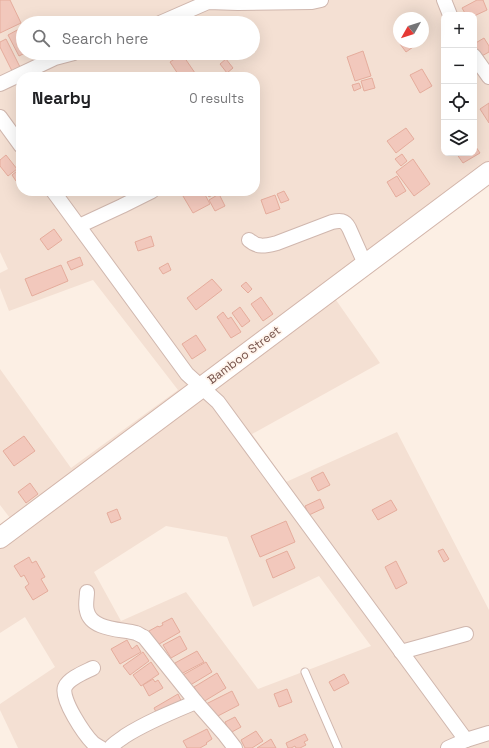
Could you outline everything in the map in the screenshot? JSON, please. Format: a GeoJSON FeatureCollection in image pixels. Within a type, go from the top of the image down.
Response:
{"type":"FeatureCollection","features":[{"type":"Feature","properties":{"kind":"street"},"geometry":{"type":"LineString","coordinates":[[176,16],[208,2],[305,2],[321,0]]}},
{"type":"Feature","properties":{"kind":"street"},"geometry":{"type":"LineString","coordinates":[[444,0],[449,12]]}},
{"type":"Feature","properties":{"kind":"street"},"geometry":{"type":"LineString","coordinates":[[25,72],[51,60]]}},
{"type":"Feature","properties":{"kind":"street"},"geometry":{"type":"LineString","coordinates":[[477,60],[489,77]]}},
{"type":"Feature","properties":{"kind":"street"},"geometry":{"type":"LineString","coordinates":[[0,84],[16,76]]}},
{"type":"Feature","properties":{"kind":"street"},"geometry":{"type":"LineString","coordinates":[[0,117],[16,139]]}},
{"type":"Feature","properties":{"kind":"street","name":"Bamboo Street"},"geometry":{"type":"LineString","coordinates":[[0,538],[489,172]]}},
{"type":"Feature","properties":{"kind":"street"},"geometry":{"type":"LineString","coordinates":[[58,196],[188,374],[218,402],[466,740]]}},
{"type":"Feature","properties":{"kind":"street"},"geometry":{"type":"LineString","coordinates":[[79,226],[142,196]]}},
{"type":"Feature","properties":{"kind":"street"},"geometry":{"type":"LineString","coordinates":[[249,240],[253,244],[260,246],[273,244],[332,222],[344,222],[349,228],[365,264]]}},
{"type":"Feature","properties":{"kind":"street"},"geometry":{"type":"LineString","coordinates":[[87,592],[87,612],[91,619],[105,627],[138,633],[144,637],[235,748]]}},
{"type":"Feature","properties":{"kind":"street"},"geometry":{"type":"LineString","coordinates":[[401,652],[466,634]]}},
{"type":"Feature","properties":{"kind":"street"},"geometry":{"type":"LineString","coordinates":[[93,668],[79,675],[66,685],[64,689],[64,697],[68,707],[85,732],[94,744],[101,748]]}},
{"type":"Feature","properties":{"kind":"street"},"geometry":{"type":"LineString","coordinates":[[110,748],[119,740],[138,728],[196,702]]}},
{"type":"Feature","properties":{"kind":"street"},"geometry":{"type":"LineString","coordinates":[[448,748],[466,740],[489,734]]}},
{"type":"Feature","properties":{"kind":"lane"},"geometry":{"type":"LineString","coordinates":[[305,672],[338,748]]}},
{"type":"Feature","properties":{"kind":"shaded area"},"geometry":{"type":"Polygon","coordinates":[[[0,0],[489,0],[489,181],[336,300],[380,363],[252,434],[286,482],[397,432],[489,610],[489,748],[18,748],[0,710],[0,704],[55,667],[25,617],[0,633],[0,525],[10,518],[0,505],[0,369],[71,468],[178,390],[93,280],[9,311],[0,288],[0,273],[8,269],[0,252],[0,0]],[[166,526],[94,572],[121,621],[186,592],[258,689],[371,646],[319,576],[253,607],[227,537],[166,526]]]}},
{"type":"Feature","properties":{"kind":"building"},"geometry":{"type":"Polygon","coordinates":[[[0,0],[10,0],[18,16],[16,16],[16,25],[0,33],[0,0]]]}},
{"type":"Feature","properties":{"kind":"building"},"geometry":{"type":"Polygon","coordinates":[[[477,0],[483,0],[487,10],[477,15],[477,12],[464,12],[462,8],[477,0]]]}},
{"type":"Feature","properties":{"kind":"building"},"geometry":{"type":"Polygon","coordinates":[[[16,31],[16,50],[8,35],[16,31]]]}},
{"type":"Feature","properties":{"kind":"building"},"geometry":{"type":"Polygon","coordinates":[[[484,38],[489,46],[489,52],[478,58],[477,56],[477,42],[484,38]]]}},
{"type":"Feature","properties":{"kind":"building"},"geometry":{"type":"Polygon","coordinates":[[[6,39],[21,69],[13,73],[0,47],[0,42],[6,39]]]}},
{"type":"Feature","properties":{"kind":"building"},"geometry":{"type":"Polygon","coordinates":[[[403,48],[412,48],[406,52],[403,48]]]}},
{"type":"Feature","properties":{"kind":"building"},"geometry":{"type":"Polygon","coordinates":[[[363,51],[371,76],[355,81],[347,57],[363,51]]]}},
{"type":"Feature","properties":{"kind":"building"},"geometry":{"type":"Polygon","coordinates":[[[173,60],[186,60],[194,72],[177,72],[170,62],[173,60]]]}},
{"type":"Feature","properties":{"kind":"building"},"geometry":{"type":"Polygon","coordinates":[[[227,60],[233,68],[226,72],[220,64],[227,60]]]}},
{"type":"Feature","properties":{"kind":"building"},"geometry":{"type":"Polygon","coordinates":[[[422,69],[432,86],[420,93],[410,75],[422,69]]]}},
{"type":"Feature","properties":{"kind":"building"},"geometry":{"type":"Polygon","coordinates":[[[372,78],[375,88],[364,91],[361,81],[372,78]]]}},
{"type":"Feature","properties":{"kind":"building"},"geometry":{"type":"Polygon","coordinates":[[[359,83],[361,88],[354,91],[352,85],[359,83]]]}},
{"type":"Feature","properties":{"kind":"building"},"geometry":{"type":"Polygon","coordinates":[[[489,103],[489,123],[480,109],[489,103]]]}},
{"type":"Feature","properties":{"kind":"building"},"geometry":{"type":"Polygon","coordinates":[[[406,128],[414,139],[396,153],[387,141],[406,128]]]}},
{"type":"Feature","properties":{"kind":"building"},"geometry":{"type":"Polygon","coordinates":[[[402,154],[407,161],[401,166],[395,159],[402,154]]]}},
{"type":"Feature","properties":{"kind":"building"},"geometry":{"type":"Polygon","coordinates":[[[6,155],[16,170],[8,176],[0,166],[0,160],[6,155]]]}},
{"type":"Feature","properties":{"kind":"building"},"geometry":{"type":"Polygon","coordinates":[[[458,156],[475,156],[463,163],[458,156]]]}},
{"type":"Feature","properties":{"kind":"building"},"geometry":{"type":"Polygon","coordinates":[[[413,159],[430,184],[414,196],[396,172],[413,159]]]}},
{"type":"Feature","properties":{"kind":"building"},"geometry":{"type":"Polygon","coordinates":[[[16,172],[16,181],[12,175],[16,172]]]}},
{"type":"Feature","properties":{"kind":"building"},"geometry":{"type":"Polygon","coordinates":[[[397,176],[406,191],[396,197],[387,182],[397,176]]]}},
{"type":"Feature","properties":{"kind":"building"},"geometry":{"type":"Polygon","coordinates":[[[284,191],[289,200],[281,203],[277,194],[284,191]]]}},
{"type":"Feature","properties":{"kind":"building"},"geometry":{"type":"Polygon","coordinates":[[[275,195],[280,209],[266,214],[261,200],[275,195]]]}},
{"type":"Feature","properties":{"kind":"building"},"geometry":{"type":"Polygon","coordinates":[[[183,196],[206,196],[210,204],[193,213],[183,196]]]}},
{"type":"Feature","properties":{"kind":"building"},"geometry":{"type":"Polygon","coordinates":[[[216,196],[220,196],[225,206],[215,211],[209,200],[216,196]]]}},
{"type":"Feature","properties":{"kind":"building"},"geometry":{"type":"Polygon","coordinates":[[[54,229],[62,240],[48,250],[40,239],[54,229]]]}},
{"type":"Feature","properties":{"kind":"building"},"geometry":{"type":"Polygon","coordinates":[[[151,236],[154,246],[138,251],[135,242],[151,236]]]}},
{"type":"Feature","properties":{"kind":"building"},"geometry":{"type":"Polygon","coordinates":[[[80,257],[83,265],[71,270],[67,262],[80,257]]]}},
{"type":"Feature","properties":{"kind":"building"},"geometry":{"type":"Polygon","coordinates":[[[168,263],[171,270],[163,274],[159,268],[168,263]]]}},
{"type":"Feature","properties":{"kind":"building"},"geometry":{"type":"Polygon","coordinates":[[[61,265],[68,281],[32,296],[25,279],[61,265]]]}},
{"type":"Feature","properties":{"kind":"building"},"geometry":{"type":"Polygon","coordinates":[[[212,279],[222,290],[196,310],[187,298],[212,279]]]}},
{"type":"Feature","properties":{"kind":"building"},"geometry":{"type":"Polygon","coordinates":[[[246,282],[252,289],[248,293],[241,286],[246,282]]]}},
{"type":"Feature","properties":{"kind":"building"},"geometry":{"type":"Polygon","coordinates":[[[261,297],[273,314],[263,321],[251,304],[261,297]]]}},
{"type":"Feature","properties":{"kind":"building"},"geometry":{"type":"Polygon","coordinates":[[[240,307],[250,321],[242,327],[232,313],[240,307]]]}},
{"type":"Feature","properties":{"kind":"building"},"geometry":{"type":"Polygon","coordinates":[[[223,312],[228,319],[231,317],[241,332],[231,338],[217,317],[223,312]]]}},
{"type":"Feature","properties":{"kind":"building"},"geometry":{"type":"Polygon","coordinates":[[[196,335],[206,350],[192,359],[182,344],[196,335]]]}},
{"type":"Feature","properties":{"kind":"building"},"geometry":{"type":"Polygon","coordinates":[[[24,436],[35,451],[14,466],[3,451],[24,436]]]}},
{"type":"Feature","properties":{"kind":"building"},"geometry":{"type":"Polygon","coordinates":[[[323,472],[330,485],[318,491],[311,478],[323,472]]]}},
{"type":"Feature","properties":{"kind":"building"},"geometry":{"type":"Polygon","coordinates":[[[30,483],[38,494],[26,503],[18,492],[30,483]]]}},
{"type":"Feature","properties":{"kind":"building"},"geometry":{"type":"Polygon","coordinates":[[[320,499],[324,508],[309,515],[305,506],[320,499]]]}},
{"type":"Feature","properties":{"kind":"building"},"geometry":{"type":"Polygon","coordinates":[[[391,500],[397,510],[378,520],[372,510],[391,500]]]}},
{"type":"Feature","properties":{"kind":"building"},"geometry":{"type":"Polygon","coordinates":[[[117,509],[121,519],[111,523],[107,513],[117,509]]]}},
{"type":"Feature","properties":{"kind":"building"},"geometry":{"type":"Polygon","coordinates":[[[286,521],[295,542],[260,557],[251,536],[286,521]]]}},
{"type":"Feature","properties":{"kind":"building"},"geometry":{"type":"Polygon","coordinates":[[[443,549],[449,559],[444,562],[438,551],[443,549]]]}},
{"type":"Feature","properties":{"kind":"building"},"geometry":{"type":"Polygon","coordinates":[[[287,551],[295,568],[273,578],[266,560],[287,551]]]}},
{"type":"Feature","properties":{"kind":"building"},"geometry":{"type":"Polygon","coordinates":[[[29,557],[32,563],[36,561],[45,577],[41,579],[48,591],[33,600],[25,587],[29,584],[24,575],[21,577],[14,566],[29,557]]]}},
{"type":"Feature","properties":{"kind":"building"},"geometry":{"type":"Polygon","coordinates":[[[396,561],[407,583],[396,589],[385,567],[396,561]]]}},
{"type":"Feature","properties":{"kind":"building"},"geometry":{"type":"Polygon","coordinates":[[[172,618],[180,632],[154,647],[153,638],[149,631],[163,625],[162,623],[172,618]]]}},
{"type":"Feature","properties":{"kind":"building"},"geometry":{"type":"Polygon","coordinates":[[[180,636],[187,649],[171,658],[163,645],[180,636]]]}},
{"type":"Feature","properties":{"kind":"building"},"geometry":{"type":"Polygon","coordinates":[[[127,640],[132,649],[137,645],[141,652],[120,664],[111,649],[127,640]]]}},
{"type":"Feature","properties":{"kind":"building"},"geometry":{"type":"Polygon","coordinates":[[[197,651],[204,662],[181,674],[175,663],[197,651]]]}},
{"type":"Feature","properties":{"kind":"building"},"geometry":{"type":"Polygon","coordinates":[[[143,652],[149,661],[130,675],[123,666],[143,652]]]}},
{"type":"Feature","properties":{"kind":"building"},"geometry":{"type":"Polygon","coordinates":[[[151,662],[159,674],[141,686],[133,675],[151,662]]]}},
{"type":"Feature","properties":{"kind":"building"},"geometry":{"type":"Polygon","coordinates":[[[206,662],[212,672],[187,687],[181,676],[206,662]]]}},
{"type":"Feature","properties":{"kind":"building"},"geometry":{"type":"Polygon","coordinates":[[[217,673],[226,688],[203,702],[194,687],[217,673]]]}},
{"type":"Feature","properties":{"kind":"building"},"geometry":{"type":"Polygon","coordinates":[[[344,674],[349,683],[334,691],[329,682],[344,674]]]}},
{"type":"Feature","properties":{"kind":"building"},"geometry":{"type":"Polygon","coordinates":[[[153,679],[155,682],[158,680],[163,688],[149,696],[143,685],[153,679]]]}},
{"type":"Feature","properties":{"kind":"building"},"geometry":{"type":"Polygon","coordinates":[[[287,689],[292,702],[279,707],[274,694],[287,689]]]}},
{"type":"Feature","properties":{"kind":"building"},"geometry":{"type":"Polygon","coordinates":[[[232,691],[239,705],[214,718],[206,704],[232,691]]]}},
{"type":"Feature","properties":{"kind":"building"},"geometry":{"type":"Polygon","coordinates":[[[178,694],[183,705],[159,718],[154,708],[178,694]]]}},
{"type":"Feature","properties":{"kind":"building"},"geometry":{"type":"Polygon","coordinates":[[[235,717],[241,727],[230,733],[225,722],[235,717]]]}},
{"type":"Feature","properties":{"kind":"building"},"geometry":{"type":"Polygon","coordinates":[[[207,729],[212,739],[206,743],[207,744],[200,748],[187,748],[183,741],[207,729]]]}},
{"type":"Feature","properties":{"kind":"building"},"geometry":{"type":"Polygon","coordinates":[[[256,731],[263,741],[252,748],[245,748],[241,740],[256,731]]]}},
{"type":"Feature","properties":{"kind":"building"},"geometry":{"type":"Polygon","coordinates":[[[305,734],[308,740],[304,742],[306,745],[300,748],[296,748],[295,746],[288,748],[286,743],[305,734]]]}},
{"type":"Feature","properties":{"kind":"building"},"geometry":{"type":"Polygon","coordinates":[[[271,739],[276,748],[257,748],[271,739]]]}}]}
